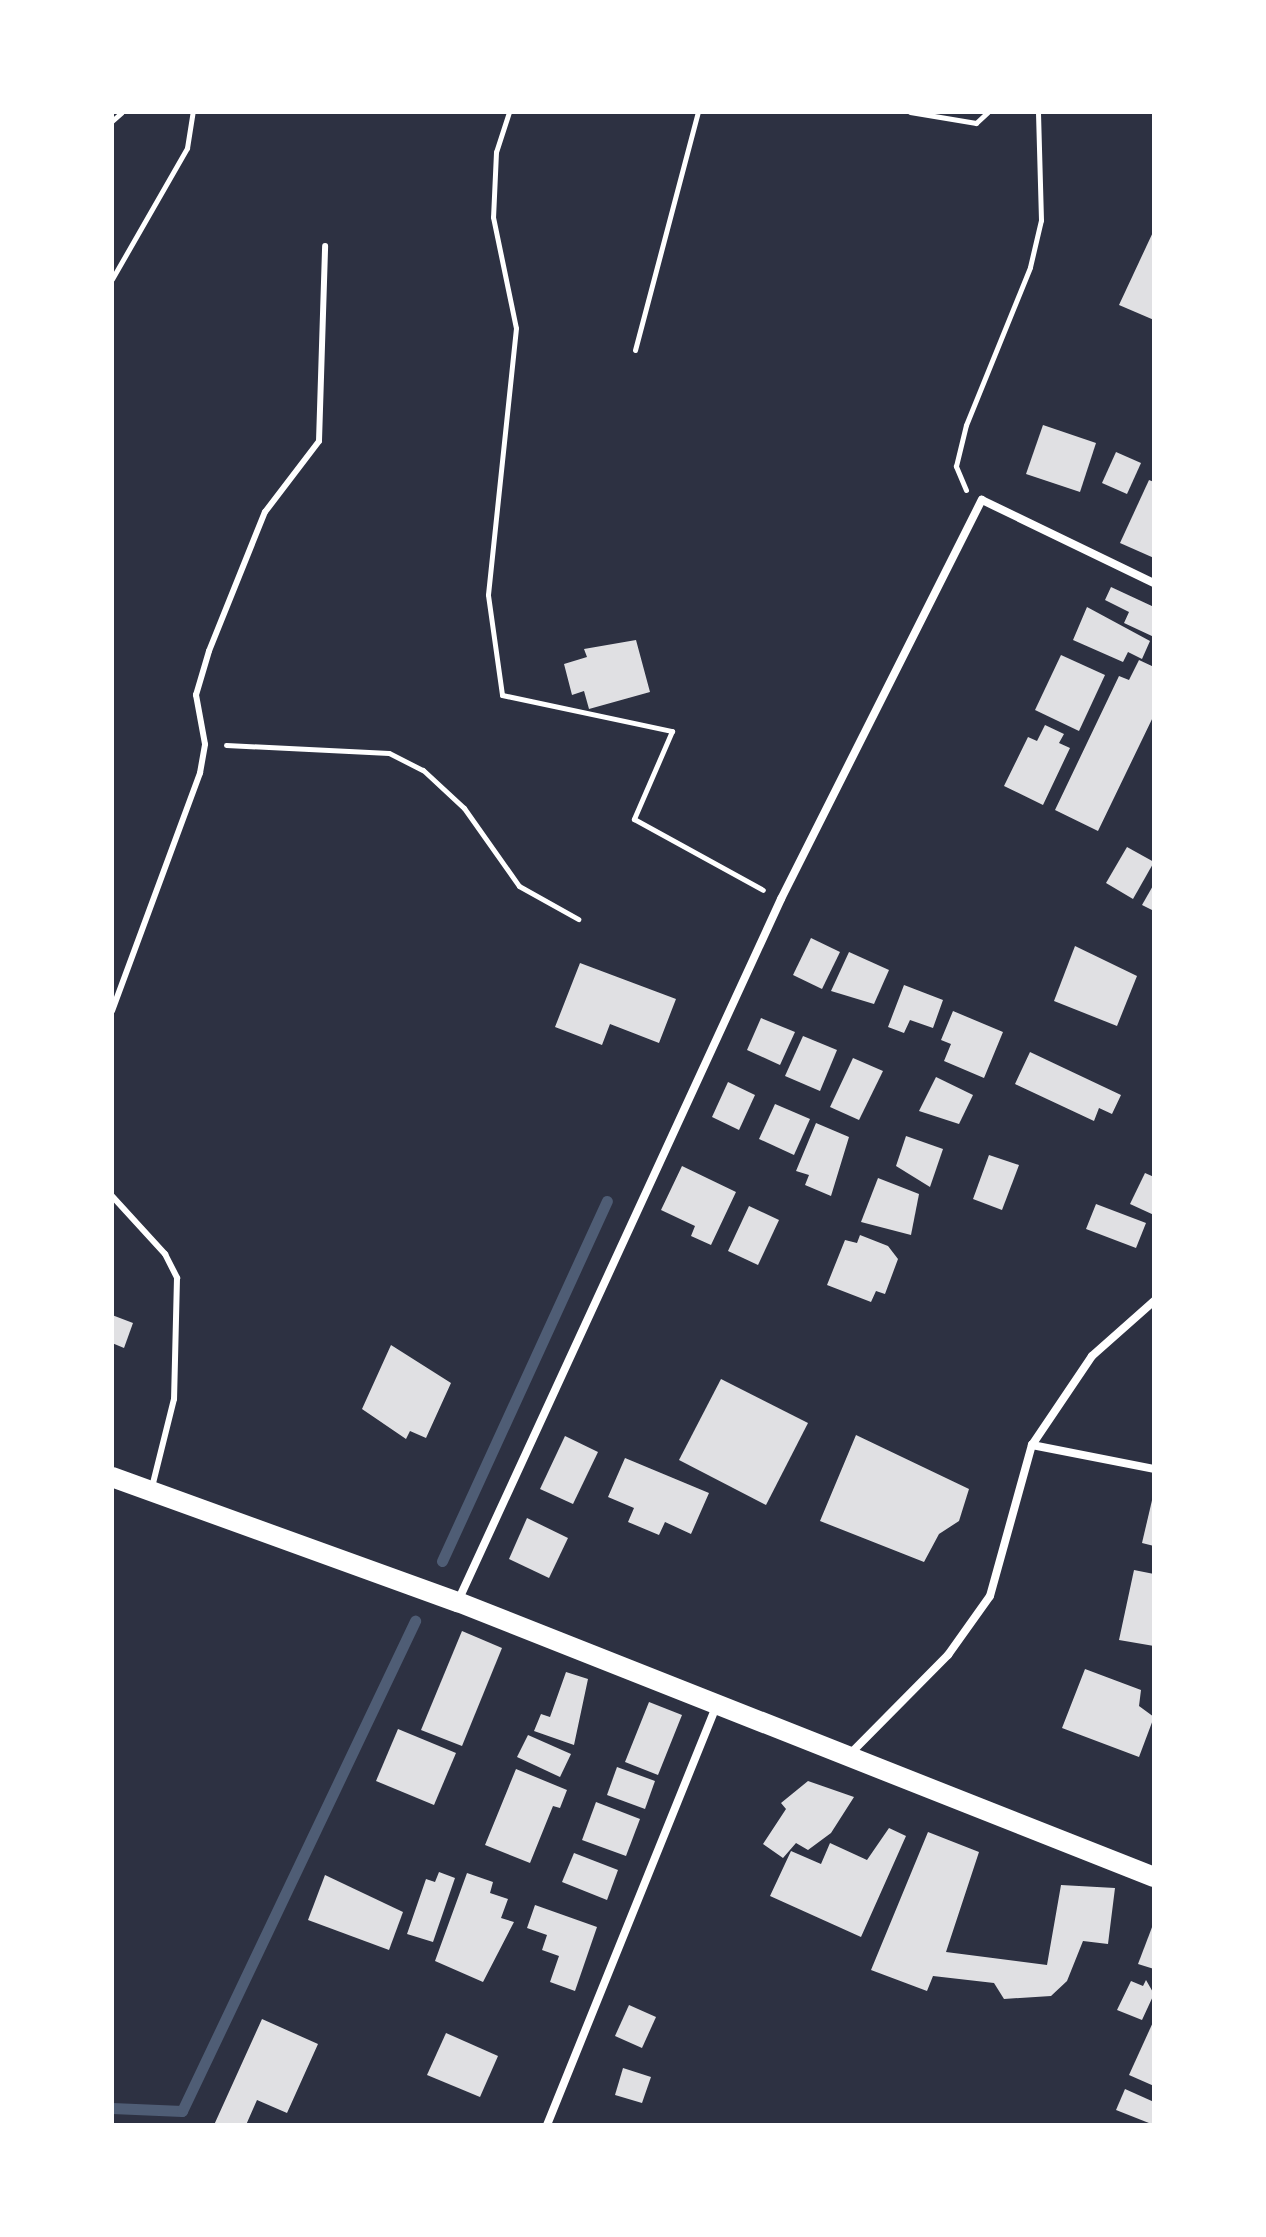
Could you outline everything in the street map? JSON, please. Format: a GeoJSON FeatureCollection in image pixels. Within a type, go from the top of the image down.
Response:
{"type":"FeatureCollection","features":[{"type":"Feature","properties":{"kind":"main road"},"geometry":{"type":"LineString","coordinates":[[112,1477],[458,1602],[1154,1877]]}},
{"type":"Feature","properties":{"kind":"street"},"geometry":{"type":"LineString","coordinates":[[458,1602],[781,899],[982,500],[1154,583]]}},
{"type":"Feature","properties":{"kind":"street"},"geometry":{"type":"LineString","coordinates":[[848,1756],[948,1655],[990,1596],[1032,1445],[1092,1356],[1154,1301]]}},
{"type":"Feature","properties":{"kind":"street"},"geometry":{"type":"LineString","coordinates":[[1032,1445],[1154,1469]]}},
{"type":"Feature","properties":{"kind":"street"},"geometry":{"type":"LineString","coordinates":[[547,2125],[717,1705]]}},
{"type":"Feature","properties":{"kind":"lane"},"geometry":{"type":"LineString","coordinates":[[112,1011],[156,902],[205,744],[196,695],[209,651],[265,512],[319,441],[325,246]]}},
{"type":"Feature","properties":{"kind":"lane"},"geometry":{"type":"LineString","coordinates":[[112,1196],[165,1254],[177,1278],[174,1399],[151,1490]]}},
{"type":"Feature","properties":{"kind":"path"},"geometry":{"type":"LineString","coordinates":[[112,121],[122,112]]}},
{"type":"Feature","properties":{"kind":"path"},"geometry":{"type":"LineString","coordinates":[[112,279],[187,148],[193,112]]}},
{"type":"Feature","properties":{"kind":"path"},"geometry":{"type":"LineString","coordinates":[[509,112],[496,152],[493,217],[516,328],[488,595],[502,695],[672,731],[634,819],[781,899]]}},
{"type":"Feature","properties":{"kind":"path"},"geometry":{"type":"LineString","coordinates":[[635,350],[698,112]]}},
{"type":"Feature","properties":{"kind":"path"},"geometry":{"type":"LineString","coordinates":[[910,112],[976,123],[988,112]]}},
{"type":"Feature","properties":{"kind":"path"},"geometry":{"type":"LineString","coordinates":[[982,500],[964,489],[956,466],[1030,267],[1042,207],[1038,112]]}},
{"type":"Feature","properties":{"kind":"path"},"geometry":{"type":"LineString","coordinates":[[205,744],[389,753],[423,770],[464,808],[519,886],[578,919]]}},
{"type":"Feature","properties":{"kind":"building"},"geometry":{"type":"Polygon","coordinates":[[[1154,230],[1154,320],[1119,305],[1154,230]]]}},
{"type":"Feature","properties":{"kind":"building"},"geometry":{"type":"Polygon","coordinates":[[[1043,425],[1096,443],[1080,492],[1026,474],[1043,425]]]}},
{"type":"Feature","properties":{"kind":"building"},"geometry":{"type":"Polygon","coordinates":[[[1116,452],[1141,463],[1127,494],[1102,483],[1116,452]]]}},
{"type":"Feature","properties":{"kind":"building"},"geometry":{"type":"Polygon","coordinates":[[[1149,480],[1154,482],[1154,558],[1120,543],[1149,480]]]}},
{"type":"Feature","properties":{"kind":"building"},"geometry":{"type":"Polygon","coordinates":[[[1111,587],[1154,607],[1154,637],[1124,623],[1129,612],[1105,600],[1111,587]]]}},
{"type":"Feature","properties":{"kind":"building"},"geometry":{"type":"Polygon","coordinates":[[[1087,607],[1150,641],[1142,659],[1128,652],[1123,662],[1073,640],[1087,607]]]}},
{"type":"Feature","properties":{"kind":"building"},"geometry":{"type":"Polygon","coordinates":[[[636,640],[650,692],[589,709],[584,691],[572,695],[564,664],[587,657],[584,649],[636,640]]]}},
{"type":"Feature","properties":{"kind":"building"},"geometry":{"type":"Polygon","coordinates":[[[1061,655],[1105,675],[1079,731],[1035,710],[1061,655]]]}},
{"type":"Feature","properties":{"kind":"building"},"geometry":{"type":"Polygon","coordinates":[[[1139,660],[1154,667],[1154,715],[1098,831],[1055,810],[1119,676],[1129,680],[1139,660]]]}},
{"type":"Feature","properties":{"kind":"building"},"geometry":{"type":"Polygon","coordinates":[[[1045,725],[1064,734],[1059,743],[1070,748],[1043,805],[1004,786],[1028,737],[1037,741],[1045,725]]]}},
{"type":"Feature","properties":{"kind":"building"},"geometry":{"type":"Polygon","coordinates":[[[1127,847],[1154,862],[1133,899],[1106,883],[1127,847]]]}},
{"type":"Feature","properties":{"kind":"building"},"geometry":{"type":"Polygon","coordinates":[[[1154,884],[1154,911],[1142,905],[1154,884]]]}},
{"type":"Feature","properties":{"kind":"building"},"geometry":{"type":"Polygon","coordinates":[[[811,938],[840,952],[822,989],[793,975],[811,938]]]}},
{"type":"Feature","properties":{"kind":"building"},"geometry":{"type":"Polygon","coordinates":[[[1075,946],[1137,976],[1117,1026],[1054,1001],[1075,946]]]}},
{"type":"Feature","properties":{"kind":"building"},"geometry":{"type":"Polygon","coordinates":[[[849,952],[889,970],[874,1004],[831,991],[849,952]]]}},
{"type":"Feature","properties":{"kind":"building"},"geometry":{"type":"Polygon","coordinates":[[[580,963],[676,999],[659,1043],[610,1024],[602,1045],[555,1027],[580,963]]]}},
{"type":"Feature","properties":{"kind":"building"},"geometry":{"type":"Polygon","coordinates":[[[904,985],[943,1000],[933,1028],[910,1020],[904,1033],[888,1027],[904,985]]]}},
{"type":"Feature","properties":{"kind":"building"},"geometry":{"type":"Polygon","coordinates":[[[953,1011],[1003,1032],[984,1078],[944,1061],[951,1044],[941,1040],[953,1011]]]}},
{"type":"Feature","properties":{"kind":"building"},"geometry":{"type":"Polygon","coordinates":[[[761,1018],[795,1032],[780,1065],[747,1050],[761,1018]]]}},
{"type":"Feature","properties":{"kind":"building"},"geometry":{"type":"Polygon","coordinates":[[[803,1036],[837,1050],[820,1091],[785,1076],[803,1036]]]}},
{"type":"Feature","properties":{"kind":"building"},"geometry":{"type":"Polygon","coordinates":[[[1030,1052],[1121,1095],[1112,1114],[1099,1108],[1094,1121],[1015,1084],[1030,1052]]]}},
{"type":"Feature","properties":{"kind":"building"},"geometry":{"type":"Polygon","coordinates":[[[853,1058],[883,1071],[859,1120],[830,1107],[853,1058]]]}},
{"type":"Feature","properties":{"kind":"building"},"geometry":{"type":"Polygon","coordinates":[[[936,1077],[973,1095],[959,1124],[919,1111],[936,1077]]]}},
{"type":"Feature","properties":{"kind":"building"},"geometry":{"type":"Polygon","coordinates":[[[728,1082],[755,1095],[739,1130],[712,1117],[728,1082]]]}},
{"type":"Feature","properties":{"kind":"building"},"geometry":{"type":"Polygon","coordinates":[[[775,1104],[810,1119],[794,1155],[759,1139],[775,1104]]]}},
{"type":"Feature","properties":{"kind":"building"},"geometry":{"type":"Polygon","coordinates":[[[816,1123],[849,1137],[831,1196],[805,1185],[809,1175],[796,1171],[816,1123]]]}},
{"type":"Feature","properties":{"kind":"building"},"geometry":{"type":"Polygon","coordinates":[[[906,1136],[943,1149],[930,1187],[896,1166],[906,1136]]]}},
{"type":"Feature","properties":{"kind":"building"},"geometry":{"type":"Polygon","coordinates":[[[989,1155],[1019,1165],[1002,1210],[973,1199],[989,1155]]]}},
{"type":"Feature","properties":{"kind":"building"},"geometry":{"type":"Polygon","coordinates":[[[682,1166],[736,1192],[711,1245],[691,1236],[695,1226],[661,1210],[682,1166]]]}},
{"type":"Feature","properties":{"kind":"building"},"geometry":{"type":"Polygon","coordinates":[[[1145,1173],[1154,1177],[1154,1215],[1130,1204],[1145,1173]]]}},
{"type":"Feature","properties":{"kind":"building"},"geometry":{"type":"Polygon","coordinates":[[[878,1178],[919,1194],[911,1235],[861,1222],[878,1178]]]}},
{"type":"Feature","properties":{"kind":"building"},"geometry":{"type":"Polygon","coordinates":[[[1096,1204],[1146,1223],[1136,1248],[1086,1229],[1096,1204]]]}},
{"type":"Feature","properties":{"kind":"building"},"geometry":{"type":"Polygon","coordinates":[[[749,1206],[779,1220],[758,1265],[728,1251],[749,1206]]]}},
{"type":"Feature","properties":{"kind":"building"},"geometry":{"type":"Polygon","coordinates":[[[860,1235],[888,1246],[898,1259],[885,1294],[876,1291],[871,1302],[827,1285],[845,1240],[857,1243],[860,1235]]]}},
{"type":"Feature","properties":{"kind":"building"},"geometry":{"type":"Polygon","coordinates":[[[112,1315],[133,1323],[124,1348],[112,1343],[112,1315]]]}},
{"type":"Feature","properties":{"kind":"building"},"geometry":{"type":"Polygon","coordinates":[[[391,1345],[451,1383],[426,1438],[410,1431],[406,1439],[362,1409],[391,1345]]]}},
{"type":"Feature","properties":{"kind":"building"},"geometry":{"type":"Polygon","coordinates":[[[721,1379],[808,1423],[766,1505],[679,1460],[721,1379]]]}},
{"type":"Feature","properties":{"kind":"building"},"geometry":{"type":"Polygon","coordinates":[[[856,1435],[969,1489],[959,1521],[939,1534],[924,1562],[820,1521],[856,1435]]]}},
{"type":"Feature","properties":{"kind":"building"},"geometry":{"type":"Polygon","coordinates":[[[565,1436],[598,1452],[573,1504],[540,1489],[565,1436]]]}},
{"type":"Feature","properties":{"kind":"building"},"geometry":{"type":"Polygon","coordinates":[[[625,1458],[709,1493],[691,1534],[665,1522],[659,1535],[628,1522],[634,1508],[608,1497],[625,1458]]]}},
{"type":"Feature","properties":{"kind":"building"},"geometry":{"type":"Polygon","coordinates":[[[1154,1496],[1154,1546],[1142,1543],[1154,1496]]]}},
{"type":"Feature","properties":{"kind":"building"},"geometry":{"type":"Polygon","coordinates":[[[527,1518],[568,1538],[549,1578],[509,1559],[527,1518]]]}},
{"type":"Feature","properties":{"kind":"building"},"geometry":{"type":"Polygon","coordinates":[[[1134,1570],[1154,1574],[1154,1646],[1119,1640],[1134,1570]]]}},
{"type":"Feature","properties":{"kind":"building"},"geometry":{"type":"Polygon","coordinates":[[[462,1631],[502,1648],[462,1746],[421,1730],[462,1631]]]}},
{"type":"Feature","properties":{"kind":"building"},"geometry":{"type":"Polygon","coordinates":[[[1085,1669],[1141,1690],[1139,1706],[1154,1717],[1139,1757],[1062,1728],[1085,1669]]]}},
{"type":"Feature","properties":{"kind":"building"},"geometry":{"type":"Polygon","coordinates":[[[566,1672],[588,1679],[574,1745],[534,1731],[541,1714],[550,1717],[566,1672]]]}},
{"type":"Feature","properties":{"kind":"building"},"geometry":{"type":"Polygon","coordinates":[[[649,1702],[682,1715],[658,1775],[625,1762],[649,1702]]]}},
{"type":"Feature","properties":{"kind":"building"},"geometry":{"type":"Polygon","coordinates":[[[398,1729],[456,1753],[434,1805],[376,1781],[398,1729]]]}},
{"type":"Feature","properties":{"kind":"building"},"geometry":{"type":"Polygon","coordinates":[[[528,1735],[571,1754],[560,1777],[517,1757],[528,1735]]]}},
{"type":"Feature","properties":{"kind":"building"},"geometry":{"type":"Polygon","coordinates":[[[617,1767],[655,1781],[645,1809],[607,1795],[617,1767]]]}},
{"type":"Feature","properties":{"kind":"building"},"geometry":{"type":"Polygon","coordinates":[[[516,1769],[567,1790],[560,1808],[553,1806],[530,1863],[485,1845],[516,1769]]]}},
{"type":"Feature","properties":{"kind":"building"},"geometry":{"type":"Polygon","coordinates":[[[808,1781],[854,1797],[831,1833],[808,1850],[796,1843],[783,1858],[763,1844],[786,1809],[781,1803],[808,1781]]]}},
{"type":"Feature","properties":{"kind":"building"},"geometry":{"type":"Polygon","coordinates":[[[596,1802],[640,1819],[626,1856],[582,1840],[596,1802]]]}},
{"type":"Feature","properties":{"kind":"building"},"geometry":{"type":"Polygon","coordinates":[[[889,1828],[906,1836],[861,1937],[770,1896],[791,1851],[821,1864],[830,1843],[867,1860],[889,1828]]]}},
{"type":"Feature","properties":{"kind":"building"},"geometry":{"type":"Polygon","coordinates":[[[928,1832],[979,1852],[946,1952],[1047,1965],[1061,1885],[1115,1888],[1108,1944],[1083,1941],[1067,1981],[1051,1996],[1004,1999],[994,1983],[933,1976],[927,1991],[871,1970],[928,1832]]]}},
{"type":"Feature","properties":{"kind":"building"},"geometry":{"type":"Polygon","coordinates":[[[574,1853],[618,1870],[607,1900],[562,1882],[574,1853]]]}},
{"type":"Feature","properties":{"kind":"building"},"geometry":{"type":"Polygon","coordinates":[[[439,1872],[455,1878],[433,1942],[407,1934],[426,1879],[435,1882],[439,1872]]]}},
{"type":"Feature","properties":{"kind":"building"},"geometry":{"type":"Polygon","coordinates":[[[467,1873],[493,1882],[490,1893],[508,1899],[501,1918],[514,1922],[483,1982],[435,1961],[467,1873]]]}},
{"type":"Feature","properties":{"kind":"building"},"geometry":{"type":"Polygon","coordinates":[[[325,1875],[403,1912],[389,1950],[308,1920],[325,1875]]]}},
{"type":"Feature","properties":{"kind":"building"},"geometry":{"type":"Polygon","coordinates":[[[535,1905],[597,1927],[575,1991],[550,1982],[559,1956],[542,1950],[547,1935],[527,1928],[535,1905]]]}},
{"type":"Feature","properties":{"kind":"building"},"geometry":{"type":"Polygon","coordinates":[[[1154,1922],[1154,1969],[1138,1964],[1154,1922]]]}},
{"type":"Feature","properties":{"kind":"building"},"geometry":{"type":"Polygon","coordinates":[[[1146,1980],[1154,1994],[1142,2020],[1117,2010],[1131,1981],[1143,1986],[1146,1980]]]}},
{"type":"Feature","properties":{"kind":"building"},"geometry":{"type":"Polygon","coordinates":[[[629,2005],[656,2017],[642,2048],[615,2036],[629,2005]]]}},
{"type":"Feature","properties":{"kind":"building"},"geometry":{"type":"Polygon","coordinates":[[[262,2019],[318,2044],[287,2113],[257,2100],[246,2125],[214,2125],[262,2019]]]}},
{"type":"Feature","properties":{"kind":"building"},"geometry":{"type":"Polygon","coordinates":[[[1154,2020],[1154,2086],[1129,2075],[1154,2020]]]}},
{"type":"Feature","properties":{"kind":"building"},"geometry":{"type":"Polygon","coordinates":[[[446,2033],[498,2056],[480,2097],[427,2075],[446,2033]]]}},
{"type":"Feature","properties":{"kind":"building"},"geometry":{"type":"Polygon","coordinates":[[[623,2068],[651,2077],[642,2103],[615,2095],[623,2068]]]}},
{"type":"Feature","properties":{"kind":"building"},"geometry":{"type":"Polygon","coordinates":[[[1125,2089],[1154,2102],[1154,2125],[1116,2110],[1125,2089]]]}},
{"type":"Feature","properties":{"kind":"waterway"},"geometry":{"type":"LineString","coordinates":[[442,1561],[607,1201]]}},
{"type":"Feature","properties":{"kind":"waterway"},"geometry":{"type":"LineString","coordinates":[[112,2108],[182,2111],[415,1621]]}}]}
